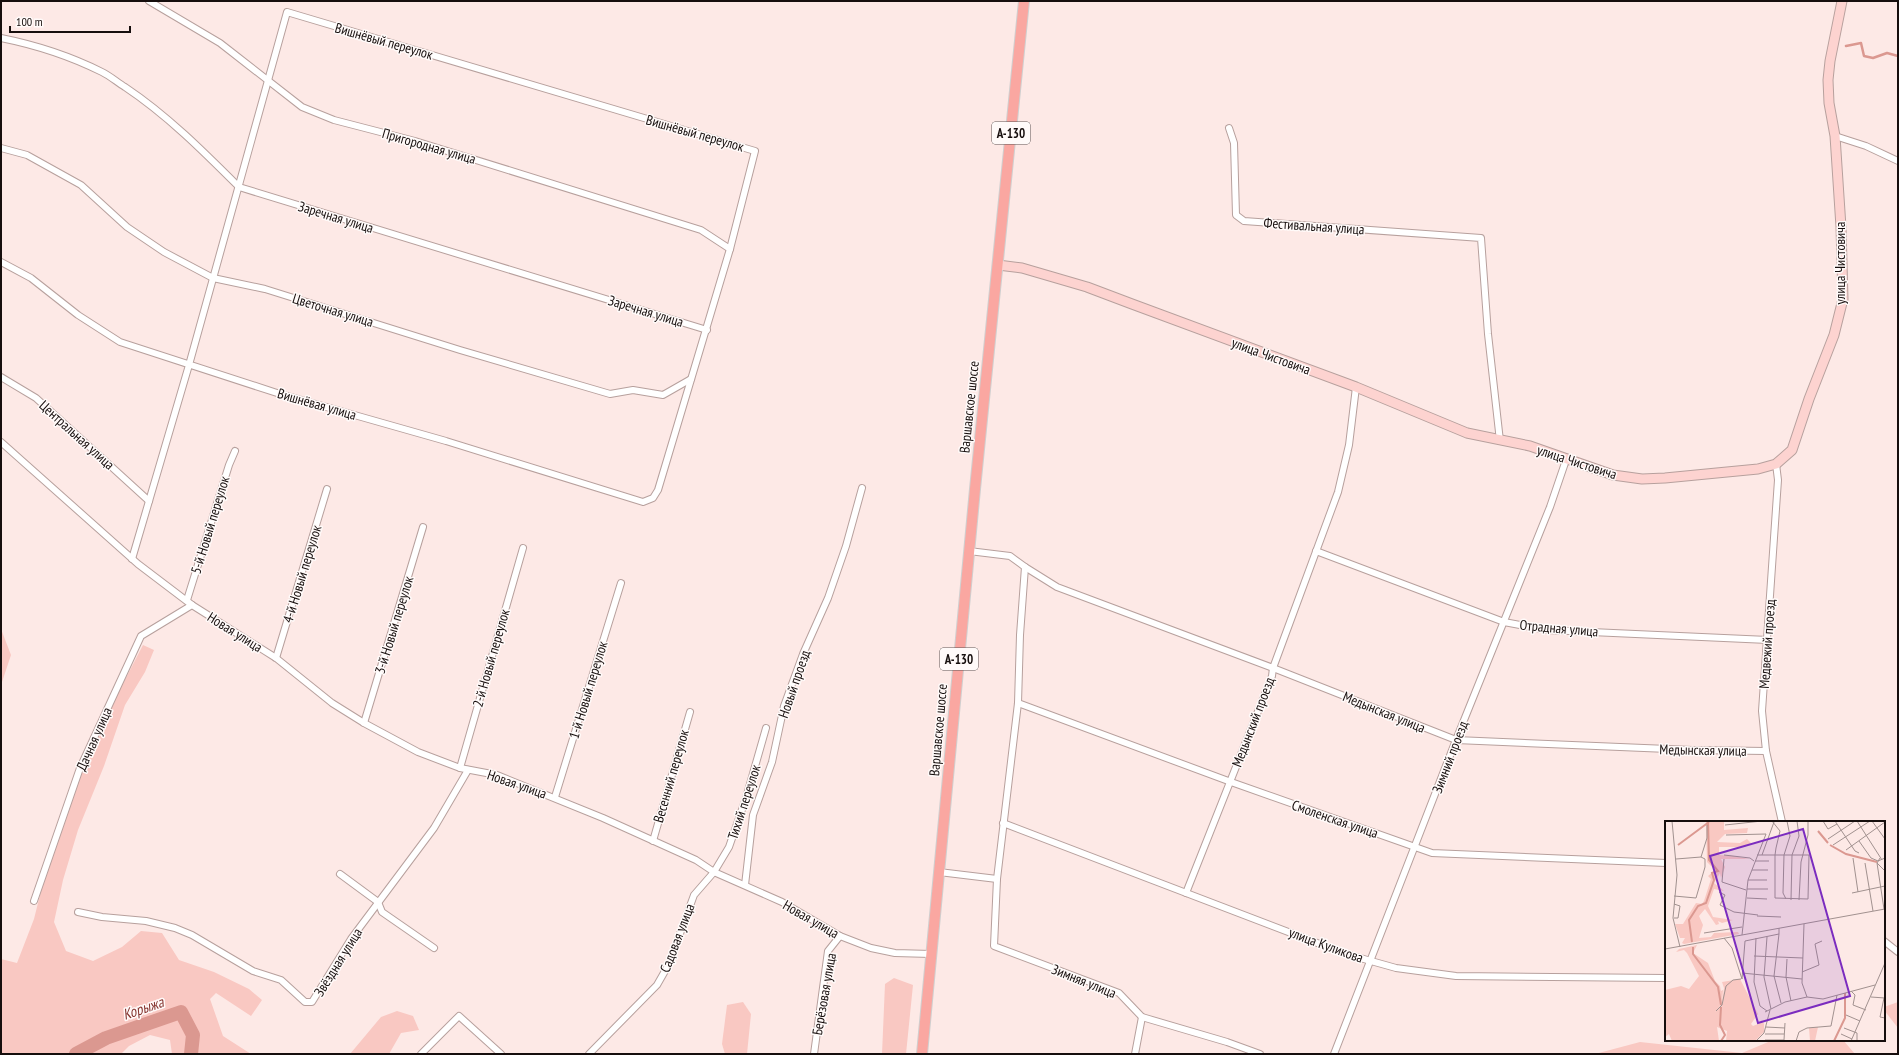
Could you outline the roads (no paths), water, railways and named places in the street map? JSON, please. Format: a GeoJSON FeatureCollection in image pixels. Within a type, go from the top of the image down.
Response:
{"type":"FeatureCollection","features":[{"type":"Feature","properties":{"kind":"main road","name":"А-130"},"geometry":{"type":"LineString","coordinates":[[998,265],[1024,1]]}},
{"type":"Feature","properties":{"kind":"main road","name":"Варшавское шоссе"},"geometry":{"type":"LineString","coordinates":[[922,1054],[969,551],[998,265]]}},
{"type":"Feature","properties":{"kind":"street","name":"Пригородная улица"},"geometry":{"type":"LineString","coordinates":[[149,1],[220,43],[302,107],[334,120],[415,141],[701,230],[730,249]]}},
{"type":"Feature","properties":{"kind":"street","name":"улица Чистовича"},"geometry":{"type":"LineString","coordinates":[[998,265],[1022,268],[1087,288],[1356,388],[1467,434],[1530,446],[1566,460],[1613,475],[1642,479],[1758,469],[1776,464],[1792,450],[1809,399],[1834,335],[1843,300],[1841,227],[1835,136],[1829,103],[1828,80],[1830,61],[1842,1]]}},
{"type":"Feature","properties":{"kind":"street","name":"Вишнёвый переулок"},"geometry":{"type":"LineString","coordinates":[[269,82],[287,12],[755,151],[730,249],[707,330],[658,490],[653,498]]}},
{"type":"Feature","properties":{"kind":"street","name":"Заречная улица"},"geometry":{"type":"LineString","coordinates":[[1,38],[21,42],[62,54],[103,72],[151,105],[204,152],[239,187],[707,330]]}},
{"type":"Feature","properties":{"kind":"street"},"geometry":{"type":"LineString","coordinates":[[132,558],[189,365],[269,82]]}},
{"type":"Feature","properties":{"kind":"street","name":"Фестивальная улица"},"geometry":{"type":"LineString","coordinates":[[1229,128],[1234,143],[1236,215],[1244,221],[1481,238],[1488,334],[1500,441]]}},
{"type":"Feature","properties":{"kind":"street"},"geometry":{"type":"LineString","coordinates":[[1835,136],[1866,146],[1898,161]]}},
{"type":"Feature","properties":{"kind":"street","name":"Цветочная улица"},"geometry":{"type":"LineString","coordinates":[[1,148],[27,155],[81,185],[127,227],[164,252],[213,278],[265,289],[460,350],[610,394],[633,390],[663,395],[691,379]]}},
{"type":"Feature","properties":{"kind":"street","name":"Вишнёвая улица"},"geometry":{"type":"LineString","coordinates":[[1,262],[32,278],[78,315],[120,342],[277,393],[446,441],[643,502],[653,498]]}},
{"type":"Feature","properties":{"kind":"street","name":"Центральная улица"},"geometry":{"type":"LineString","coordinates":[[1,376],[36,398],[149,501]]}},
{"type":"Feature","properties":{"kind":"street","name":"Медынский проезд"},"geometry":{"type":"LineString","coordinates":[[1186,893],[1272,676],[1273,668],[1338,492],[1349,445],[1356,388]]}},
{"type":"Feature","properties":{"kind":"street","name":"Новая улица"},"geometry":{"type":"LineString","coordinates":[[1,442],[132,558],[192,605],[276,658],[332,703],[364,723],[418,752],[460,768],[497,775],[555,797],[696,860],[714,872],[782,902],[840,936],[871,948],[895,953],[931,954]]}},
{"type":"Feature","properties":{"kind":"street","name":"5-й Новый переулок"},"geometry":{"type":"LineString","coordinates":[[186,600],[229,465],[235,451]]}},
{"type":"Feature","properties":{"kind":"street","name":"Зимний проезд"},"geometry":{"type":"LineString","coordinates":[[1334,1054],[1456,740],[1550,507],[1566,460]]}},
{"type":"Feature","properties":{"kind":"street","name":"Медвежий проезд"},"geometry":{"type":"LineString","coordinates":[[1776,464],[1778,480],[1762,712],[1766,751],[1782,821]]}},
{"type":"Feature","properties":{"kind":"street","name":"Новый проезд"},"geometry":{"type":"LineString","coordinates":[[745,886],[754,815],[772,762],[784,706],[803,654],[828,598],[846,546],[862,488]]}},
{"type":"Feature","properties":{"kind":"street","name":"4-й Новый переулок"},"geometry":{"type":"LineString","coordinates":[[276,658],[327,490]]}},
{"type":"Feature","properties":{"kind":"street","name":"3-й Новый переулок"},"geometry":{"type":"LineString","coordinates":[[364,723],[424,526]]}},
{"type":"Feature","properties":{"kind":"street","name":"2-й Новый переулок"},"geometry":{"type":"LineString","coordinates":[[460,768],[523,548]]}},
{"type":"Feature","properties":{"kind":"street","name":"Медынская улица"},"geometry":{"type":"LineString","coordinates":[[969,551],[1010,556],[1057,587],[1273,668],[1456,740],[1692,750],[1766,751]]}},
{"type":"Feature","properties":{"kind":"street","name":"Отрадная улица"},"geometry":{"type":"LineString","coordinates":[[1316,551],[1504,622],[1548,630],[1768,640]]}},
{"type":"Feature","properties":{"kind":"street"},"geometry":{"type":"LineString","coordinates":[[939,872],[997,879],[1018,703],[1020,635],[1025,567]]}},
{"type":"Feature","properties":{"kind":"street","name":"1-й Новый переулок"},"geometry":{"type":"LineString","coordinates":[[555,797],[621,583]]}},
{"type":"Feature","properties":{"kind":"street","name":"Дачная улица"},"geometry":{"type":"LineString","coordinates":[[34,901],[80,768],[142,636],[192,605]]}},
{"type":"Feature","properties":{"kind":"street","name":"Смоленская улица"},"geometry":{"type":"LineString","coordinates":[[1018,703],[1231,782],[1432,853],[1665,863]]}},
{"type":"Feature","properties":{"kind":"street","name":"Весенний переулок"},"geometry":{"type":"LineString","coordinates":[[653,841],[690,712]]}},
{"type":"Feature","properties":{"kind":"street","name":"Тихий переулок"},"geometry":{"type":"LineString","coordinates":[[714,872],[729,847],[766,728]]}},
{"type":"Feature","properties":{"kind":"street","name":"Звёздная улица"},"geometry":{"type":"LineString","coordinates":[[78,912],[102,917],[146,921],[175,928],[192,935],[253,971],[281,980],[305,1002],[312,1002],[351,939],[434,828],[468,770]]}},
{"type":"Feature","properties":{"kind":"street","name":"улица Куликова"},"geometry":{"type":"LineString","coordinates":[[1004,823],[1346,954],[1396,968],[1456,976],[1665,978]]}},
{"type":"Feature","properties":{"kind":"street","name":"Садовая улица"},"geometry":{"type":"LineString","coordinates":[[589,1054],[661,980],[669,964],[692,900],[701,886],[714,872]]}},
{"type":"Feature","properties":{"kind":"street"},"geometry":{"type":"LineString","coordinates":[[340,874],[378,902],[382,912],[434,948]]}},
{"type":"Feature","properties":{"kind":"street","name":"Зимняя улица"},"geometry":{"type":"LineString","coordinates":[[997,879],[994,946],[1119,993],[1142,1017]]}},
{"type":"Feature","properties":{"kind":"street","name":"Берёзовая улица"},"geometry":{"type":"LineString","coordinates":[[814,1054],[828,951],[840,936]]}},
{"type":"Feature","properties":{"kind":"street"},"geometry":{"type":"LineString","coordinates":[[1885,943],[1898,952]]}},
{"type":"Feature","properties":{"kind":"street"},"geometry":{"type":"LineString","coordinates":[[421,1054],[459,1016],[501,1054]]}},
{"type":"Feature","properties":{"kind":"street"},"geometry":{"type":"LineString","coordinates":[[1135,1054],[1142,1017],[1228,1042],[1260,1054]]}},
{"type":"Feature","properties":{"kind":"waterway"},"geometry":{"type":"LineString","coordinates":[[1846,46],[1861,43],[1864,56],[1873,58],[1887,53],[1898,56]]}},
{"type":"Feature","properties":{"kind":"waterway","name":"Корыжа"},"geometry":{"type":"LineString","coordinates":[[76,1054],[106,1038],[181,1012],[193,1035],[191,1054]]}}]}
